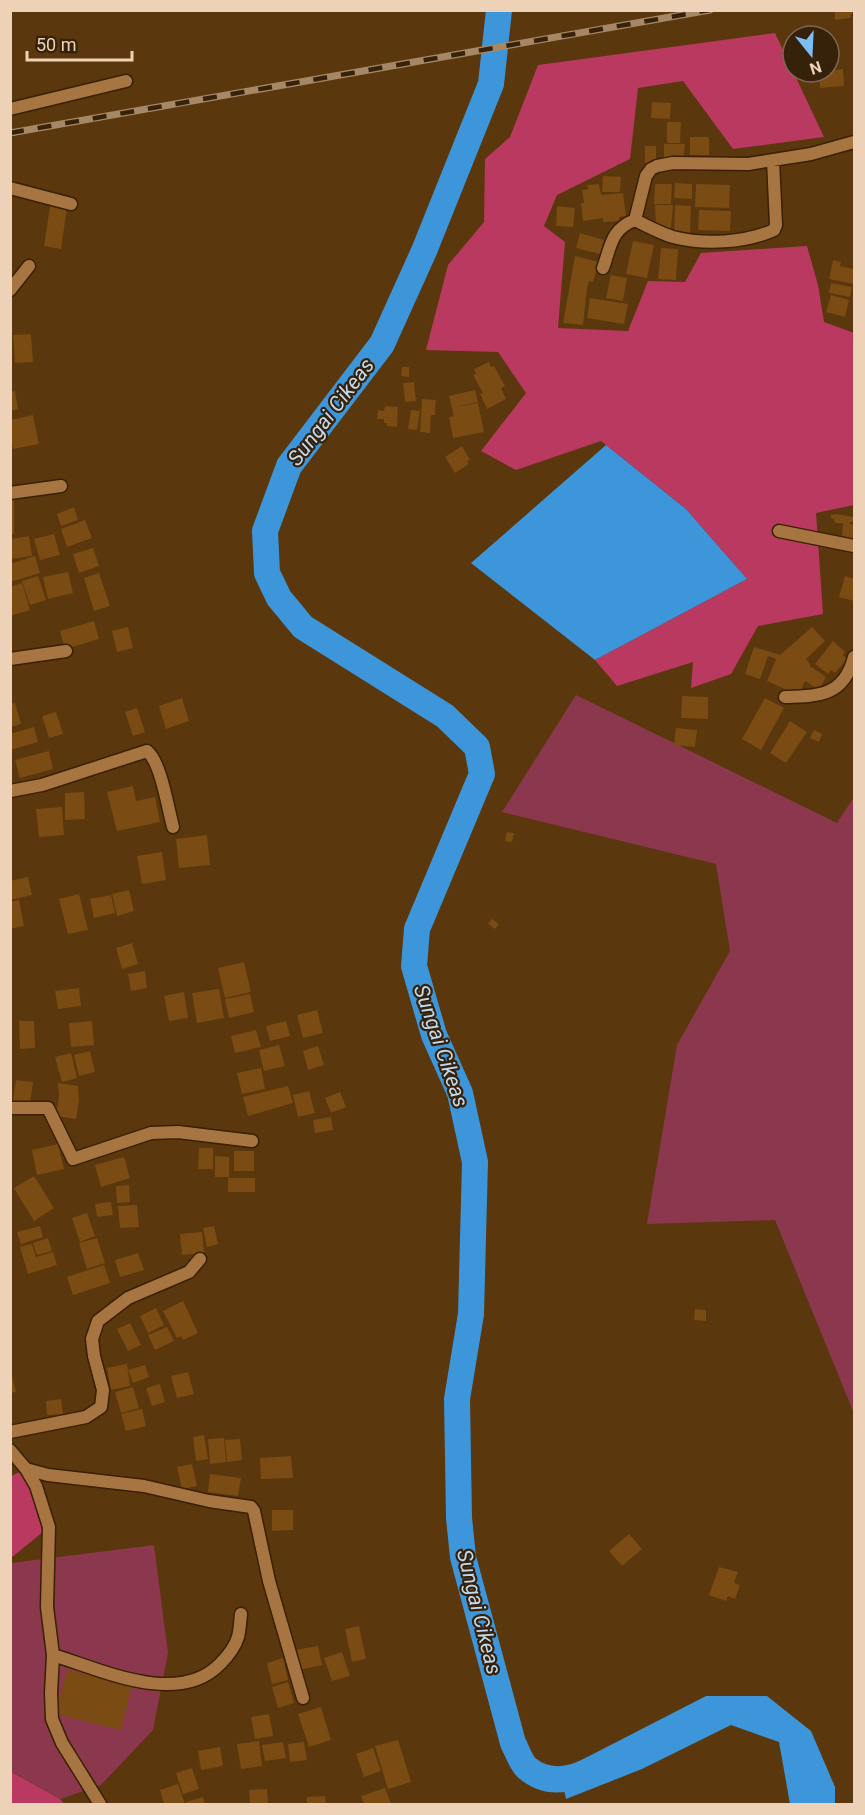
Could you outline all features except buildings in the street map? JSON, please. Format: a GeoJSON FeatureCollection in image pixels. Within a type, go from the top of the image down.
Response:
{"type":"FeatureCollection","features":[{"type":"Feature","properties":{"kind":"street"},"geometry":{"type":"LineString","coordinates":[[10,109],[126,81]]}},
{"type":"Feature","properties":{"kind":"street"},"geometry":{"type":"LineString","coordinates":[[635,220],[646,176],[651,169],[657,166],[673,163],[748,164],[811,154],[855,142]]}},
{"type":"Feature","properties":{"kind":"street"},"geometry":{"type":"LineString","coordinates":[[603,268],[615,234],[622,226],[635,220],[672,237],[697,241],[723,241],[761,236],[774,230],[776,225],[773,160]]}},
{"type":"Feature","properties":{"kind":"street"},"geometry":{"type":"LineString","coordinates":[[10,188],[71,204]]}},
{"type":"Feature","properties":{"kind":"street"},"geometry":{"type":"LineString","coordinates":[[10,290],[28,266]]}},
{"type":"Feature","properties":{"kind":"street"},"geometry":{"type":"LineString","coordinates":[[10,493],[61,486]]}},
{"type":"Feature","properties":{"kind":"street"},"geometry":{"type":"LineString","coordinates":[[779,531],[855,546]]}},
{"type":"Feature","properties":{"kind":"street"},"geometry":{"type":"LineString","coordinates":[[10,659],[66,651]]}},
{"type":"Feature","properties":{"kind":"street"},"geometry":{"type":"LineString","coordinates":[[785,697],[818,696],[833,690],[851,670],[855,657]]}},
{"type":"Feature","properties":{"kind":"street"},"geometry":{"type":"LineString","coordinates":[[10,791],[42,785],[147,751],[158,773],[173,828]]}},
{"type":"Feature","properties":{"kind":"street"},"geometry":{"type":"LineString","coordinates":[[10,1108],[48,1108],[73,1159],[151,1133],[178,1132],[252,1140]]}},
{"type":"Feature","properties":{"kind":"street"},"geometry":{"type":"LineString","coordinates":[[10,1432],[86,1417],[101,1407],[103,1390],[92,1339],[98,1321],[128,1298],[189,1272],[200,1259]]}},
{"type":"Feature","properties":{"kind":"street"},"geometry":{"type":"LineString","coordinates":[[10,1450],[26,1469],[36,1486],[50,1527],[47,1607],[53,1655],[52,1719],[62,1743],[100,1804]]}},
{"type":"Feature","properties":{"kind":"street"},"geometry":{"type":"LineString","coordinates":[[26,1469],[48,1474],[144,1486],[209,1501],[251,1507],[269,1581],[303,1698]]}},
{"type":"Feature","properties":{"kind":"street"},"geometry":{"type":"LineString","coordinates":[[53,1655],[152,1683],[175,1685],[186,1683],[213,1672],[227,1657],[238,1639],[241,1614]]}},
{"type":"Feature","properties":{"kind":"shaded area"},"geometry":{"type":"Polygon","coordinates":[[[775,33],[781,46],[781,84],[799,84],[824,137],[733,149],[683,81],[638,88],[630,159],[557,195],[544,226],[565,242],[558,328],[628,331],[648,281],[685,282],[701,253],[807,246],[818,285],[824,322],[854,333],[854,505],[816,513],[823,614],[758,626],[731,674],[691,688],[693,662],[617,686],[595,660],[747,579],[686,509],[601,441],[516,470],[481,451],[526,393],[498,352],[426,350],[448,265],[484,222],[485,159],[510,137],[538,65],[775,33]]]}},
{"type":"Feature","properties":{"kind":"shaded area"},"geometry":{"type":"Polygon","coordinates":[[[576,695],[837,823],[854,797],[853,1411],[775,1220],[647,1224],[677,1045],[730,951],[716,864],[502,812],[576,695]]]}},
{"type":"Feature","properties":{"kind":"shaded area"},"geometry":{"type":"Polygon","coordinates":[[[26,1469],[49,1527],[11,1558],[11,1476],[26,1469]]]}},
{"type":"Feature","properties":{"kind":"shaded area"},"geometry":{"type":"Polygon","coordinates":[[[154,1545],[168,1653],[153,1730],[101,1785],[60,1799],[11,1771],[11,1563],[154,1545]]]}},
{"type":"Feature","properties":{"kind":"shaded area"},"geometry":{"type":"Polygon","coordinates":[[[10,1771],[60,1799],[64,1804],[11,1804],[10,1771]]]}},
{"type":"Feature","properties":{"kind":"water"},"geometry":{"type":"Polygon","coordinates":[[[606,445],[686,509],[747,579],[595,660],[471,563],[606,445]]]}},
{"type":"Feature","properties":{"kind":"water"},"geometry":{"type":"Polygon","coordinates":[[[706,1696],[767,1696],[811,1731],[835,1787],[835,1804],[790,1804],[779,1742],[731,1725],[642,1769],[566,1799],[560,1771],[706,1696]]]}},
{"type":"Feature","properties":{"kind":"waterway","name":"Sungai Cikeas"},"geometry":{"type":"LineString","coordinates":[[499,10],[491,84],[424,251],[382,344],[289,466],[265,531],[267,573],[279,598],[303,627],[445,716],[477,747],[482,774],[417,929],[414,966],[434,1035],[460,1093],[475,1162],[471,1314],[457,1399],[459,1518],[463,1557],[513,1743],[523,1763],[535,1774],[552,1779],[578,1776],[595,1768]]}},
{"type":"Feature","properties":{"kind":"railway"},"geometry":{"type":"LineString","coordinates":[[10,133],[710,10]]}}]}
